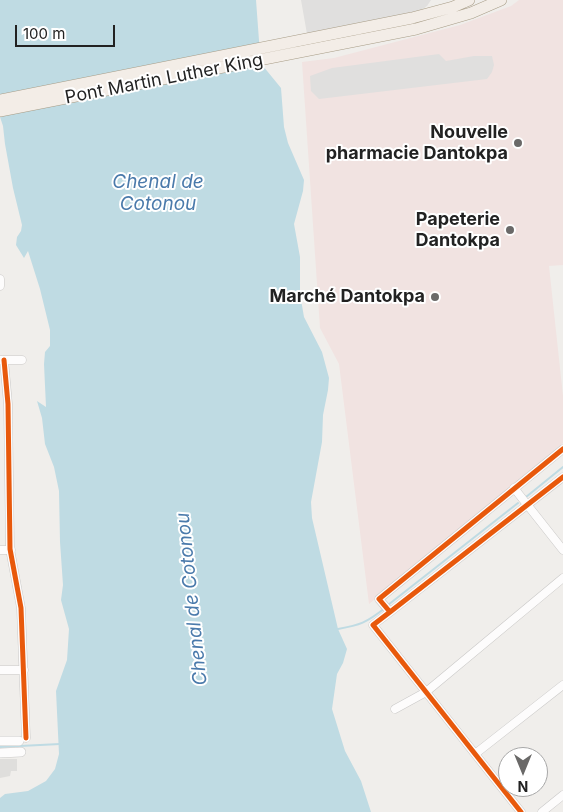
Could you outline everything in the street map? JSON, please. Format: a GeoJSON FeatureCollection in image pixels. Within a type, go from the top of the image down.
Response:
{"type":"FeatureCollection","features":[{"type":"Feature","properties":{"kind":"main road"},"geometry":{"type":"LineString","coordinates":[[328,41],[427,15],[469,0]]}},
{"type":"Feature","properties":{"kind":"main road"},"geometry":{"type":"LineString","coordinates":[[328,41],[450,20],[471,14],[501,0]]}},
{"type":"Feature","properties":{"kind":"main road","name":"Pont Martin Luther King"},"geometry":{"type":"LineString","coordinates":[[0,100],[328,41]]}},
{"type":"Feature","properties":{"kind":"main road","name":"Pont Martin Luther King"},"geometry":{"type":"LineString","coordinates":[[0,111],[328,41]]}},
{"type":"Feature","properties":{"kind":"street"},"geometry":{"type":"LineString","coordinates":[[0,278],[0,286]]}},
{"type":"Feature","properties":{"kind":"street"},"geometry":{"type":"LineString","coordinates":[[0,741],[23,739],[24,670],[21,608],[10,550],[9,414],[2,360],[22,360]]}},
{"type":"Feature","properties":{"kind":"street"},"geometry":{"type":"LineString","coordinates":[[390,612],[379,599],[563,449]]}},
{"type":"Feature","properties":{"kind":"street"},"geometry":{"type":"LineString","coordinates":[[521,812],[373,625],[563,477]]}},
{"type":"Feature","properties":{"kind":"street"},"geometry":{"type":"LineString","coordinates":[[514,488],[563,550]]}},
{"type":"Feature","properties":{"kind":"street"},"geometry":{"type":"LineString","coordinates":[[0,550],[10,550]]}},
{"type":"Feature","properties":{"kind":"street"},"geometry":{"type":"LineString","coordinates":[[395,709],[426,692],[563,578]]}},
{"type":"Feature","properties":{"kind":"street"},"geometry":{"type":"LineString","coordinates":[[0,670],[24,670]]}},
{"type":"Feature","properties":{"kind":"street"},"geometry":{"type":"LineString","coordinates":[[475,754],[563,685]]}},
{"type":"Feature","properties":{"kind":"street"},"geometry":{"type":"LineString","coordinates":[[0,753],[21,752]]}},
{"type":"Feature","properties":{"kind":"street"},"geometry":{"type":"LineString","coordinates":[[542,812],[563,795]]}},
{"type":"Feature","properties":{"kind":"shaded area"},"geometry":{"type":"Polygon","coordinates":[[[301,0],[431,0],[427,6],[413,16],[307,34],[301,0]]]}},
{"type":"Feature","properties":{"kind":"shaded area","name":"Marché Dantokpa"},"geometry":{"type":"Polygon","coordinates":[[[519,0],[563,0],[563,265],[549,266],[563,396],[563,443],[369,604],[339,364],[320,328],[302,62],[334,58],[460,25],[511,6],[519,0]]]}},
{"type":"Feature","properties":{"kind":"shaded area"},"geometry":{"type":"Polygon","coordinates":[[[439,54],[446,61],[474,56],[492,56],[494,65],[487,79],[319,99],[311,91],[310,76],[332,68],[439,54]]]}},
{"type":"Feature","properties":{"kind":"shaded area"},"geometry":{"type":"Polygon","coordinates":[[[0,759],[17,759],[17,771],[11,771],[10,776],[0,778],[0,759]]]}},
{"type":"Feature","properties":{"kind":"water","name":"Chenal de Cotonou"},"geometry":{"type":"Polygon","coordinates":[[[0,0],[256,0],[260,54],[263,66],[281,88],[284,127],[288,143],[304,180],[294,224],[300,257],[300,294],[304,317],[322,352],[329,378],[323,415],[322,442],[311,502],[312,518],[338,629],[347,649],[337,674],[332,709],[345,751],[361,781],[371,812],[0,812],[0,798],[5,794],[28,791],[46,781],[55,769],[59,754],[56,691],[67,660],[69,629],[61,600],[63,585],[59,491],[54,467],[45,444],[42,418],[37,401],[46,407],[44,364],[45,352],[50,346],[50,330],[28,251],[24,258],[16,245],[22,225],[0,117],[0,0]]]}},
{"type":"Feature","properties":{"kind":"waterway"},"geometry":{"type":"LineString","coordinates":[[526,497],[563,467]]}},
{"type":"Feature","properties":{"kind":"waterway"},"geometry":{"type":"LineString","coordinates":[[388,605],[518,503]]}},
{"type":"Feature","properties":{"kind":"waterway"},"geometry":{"type":"LineString","coordinates":[[338,629],[363,623],[385,608]]}},
{"type":"Feature","properties":{"kind":"waterway"},"geometry":{"type":"LineString","coordinates":[[0,747],[60,744]]}},
{"type":"Feature","properties":{"kind":"cycle path"},"geometry":{"type":"LineString","coordinates":[[4,360],[8,404],[10,549],[21,608],[26,738]]}},
{"type":"Feature","properties":{"kind":"cycle path"},"geometry":{"type":"LineString","coordinates":[[563,449],[379,599],[390,612],[563,477]]}},
{"type":"Feature","properties":{"kind":"cycle path"},"geometry":{"type":"LineString","coordinates":[[390,612],[373,625],[521,812]]}},
{"type":"Feature","properties":{"kind":"place","name":"Nouvelle pharmacie Dantokpa"},"geometry":{"type":"Point","coordinates":[518,143]}},
{"type":"Feature","properties":{"kind":"place","name":"Papeterie Dantokpa"},"geometry":{"type":"Point","coordinates":[510,230]}},
{"type":"Feature","properties":{"kind":"place","name":"Marché Dantokpa"},"geometry":{"type":"Point","coordinates":[435,297]}}]}
